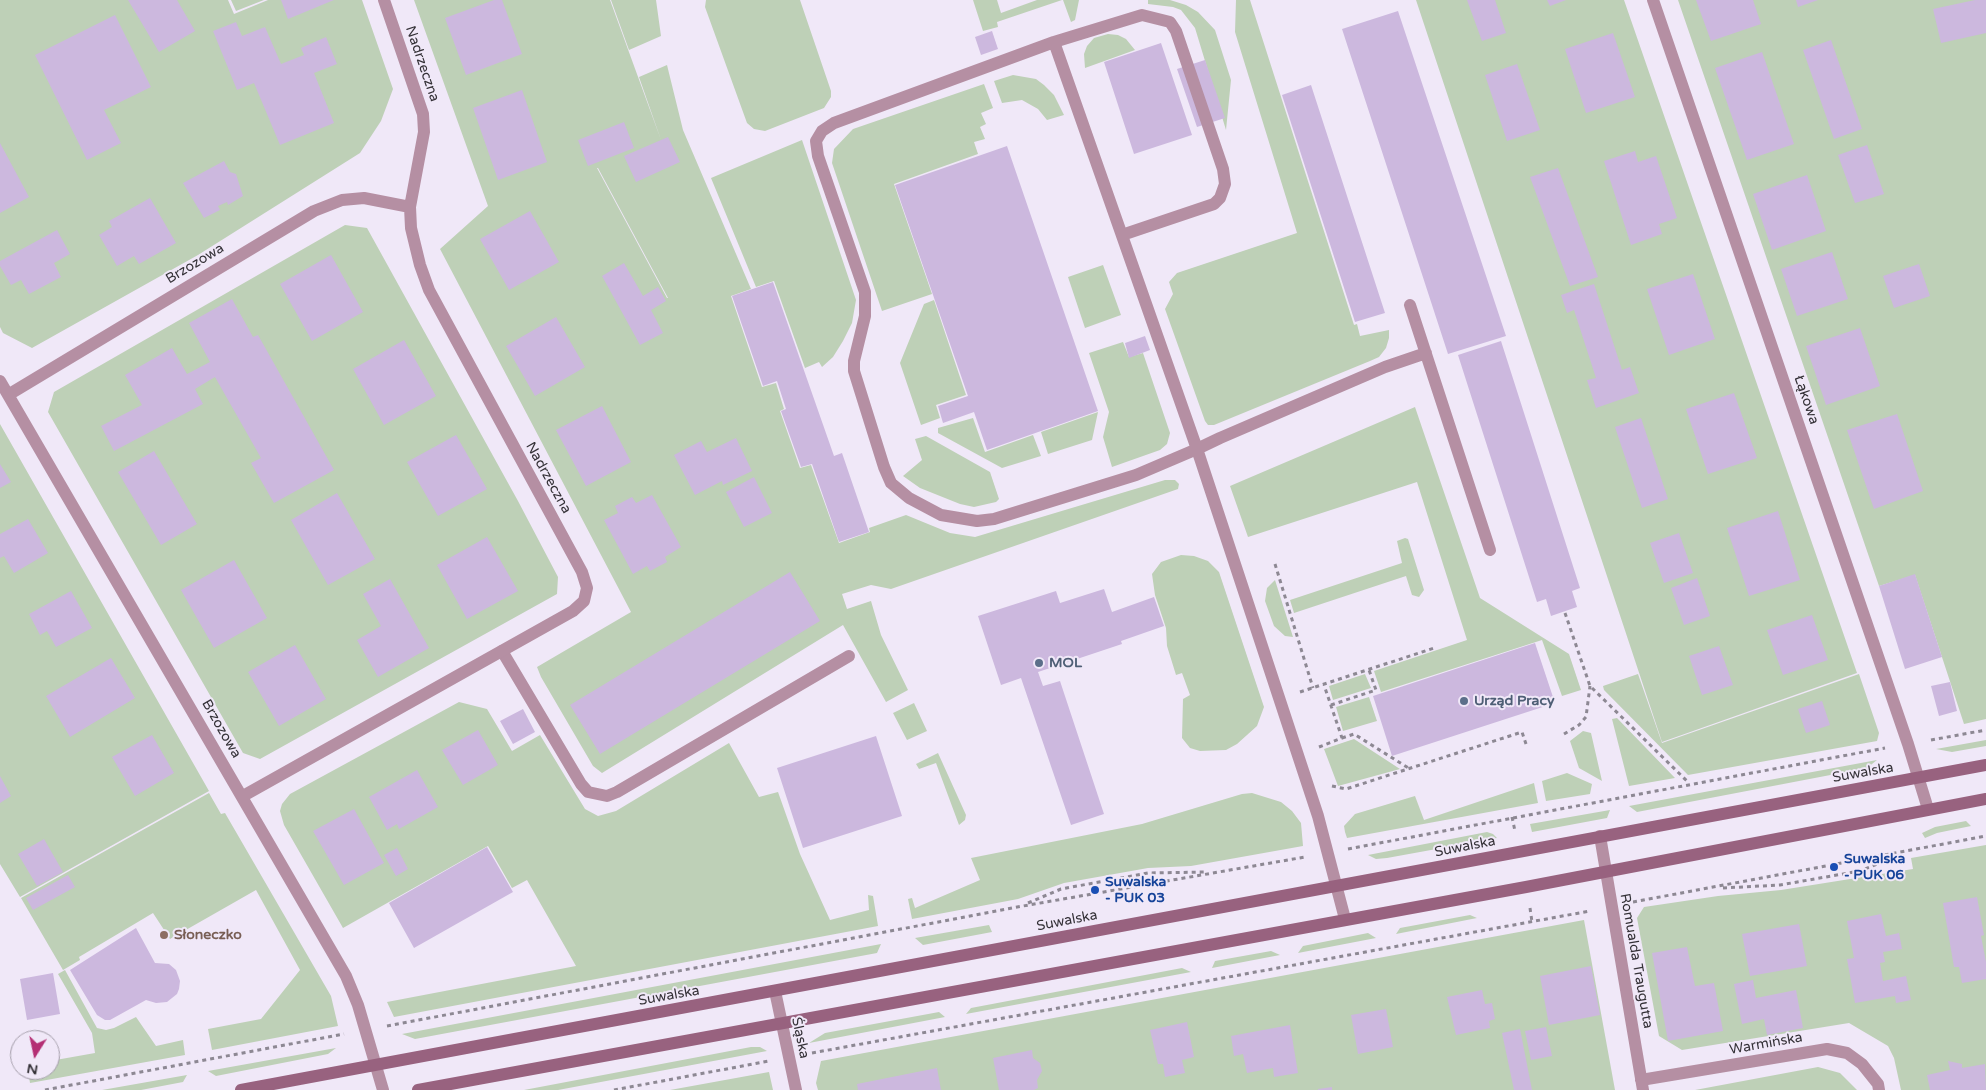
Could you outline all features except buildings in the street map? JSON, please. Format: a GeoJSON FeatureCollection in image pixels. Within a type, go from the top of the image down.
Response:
{"type":"FeatureCollection","features":[{"type":"Feature","properties":{"kind":"street","name":"Nadrzeczna"},"geometry":{"type":"LineString","coordinates":[[243,796],[573,611],[584,601],[588,588],[582,572],[429,290],[420,265],[411,228],[410,206],[424,132],[423,114],[384,0]]}},
{"type":"Feature","properties":{"kind":"street","name":"Łąkowa"},"geometry":{"type":"LineString","coordinates":[[1653,0],[1928,809]]}},
{"type":"Feature","properties":{"kind":"street"},"geometry":{"type":"LineString","coordinates":[[1122,235],[1214,204],[1220,198],[1225,184],[1223,169],[1176,31],[1170,22],[1142,15],[1054,42],[834,123],[822,131],[816,141],[818,156],[865,292],[865,316],[854,361],[854,371],[884,467],[891,483],[909,498],[941,515],[977,521],[994,519],[1136,475],[1385,367],[1426,354]]}},
{"type":"Feature","properties":{"kind":"street"},"geometry":{"type":"LineString","coordinates":[[1054,42],[1197,450],[1318,816],[1345,918]]}},
{"type":"Feature","properties":{"kind":"street","name":"Brzozowa"},"geometry":{"type":"LineString","coordinates":[[8,395],[314,211],[342,200],[364,198],[410,206]]}},
{"type":"Feature","properties":{"kind":"street"},"geometry":{"type":"LineString","coordinates":[[1410,305],[1490,550]]}},
{"type":"Feature","properties":{"kind":"street","name":"Brzozowa"},"geometry":{"type":"LineString","coordinates":[[0,381],[346,976],[358,1005],[383,1090]]}},
{"type":"Feature","properties":{"kind":"street"},"geometry":{"type":"LineString","coordinates":[[502,651],[581,784],[588,792],[607,796],[617,792],[849,656]]}},
{"type":"Feature","properties":{"kind":"street","name":"Suwalska"},"geometry":{"type":"LineString","coordinates":[[241,1090],[1986,765]]}},
{"type":"Feature","properties":{"kind":"street"},"geometry":{"type":"LineString","coordinates":[[418,1090],[1345,918],[1606,872],[1986,799]]}},
{"type":"Feature","properties":{"kind":"street","name":"Romualda Traugutta"},"geometry":{"type":"LineString","coordinates":[[1600,836],[1642,1085]]}},
{"type":"Feature","properties":{"kind":"street","name":"Śląska"},"geometry":{"type":"LineString","coordinates":[[775,992],[796,1090]]}},
{"type":"Feature","properties":{"kind":"street","name":"Warmińska"},"geometry":{"type":"LineString","coordinates":[[1642,1085],[1827,1048],[1847,1053],[1862,1064],[1878,1084],[1879,1090]]}},
{"type":"Feature","properties":{"kind":"path"},"geometry":{"type":"LineString","coordinates":[[1275,564],[1313,688]]}},
{"type":"Feature","properties":{"kind":"path"},"geometry":{"type":"LineString","coordinates":[[1564,734],[1580,725],[1586,717],[1590,686],[1566,613]]}},
{"type":"Feature","properties":{"kind":"path"},"geometry":{"type":"LineString","coordinates":[[1297,693],[1434,648]]}},
{"type":"Feature","properties":{"kind":"path"},"geometry":{"type":"LineString","coordinates":[[1331,705],[1376,690],[1369,670]]}},
{"type":"Feature","properties":{"kind":"path"},"geometry":{"type":"LineString","coordinates":[[1324,685],[1342,738]]}},
{"type":"Feature","properties":{"kind":"path"},"geometry":{"type":"LineString","coordinates":[[1590,686],[1689,783]]}},
{"type":"Feature","properties":{"kind":"path"},"geometry":{"type":"LineString","coordinates":[[1926,741],[1986,730]]}},
{"type":"Feature","properties":{"kind":"path"},"geometry":{"type":"LineString","coordinates":[[1329,778],[1332,786],[1346,789],[1522,732],[1527,747]]}},
{"type":"Feature","properties":{"kind":"path"},"geometry":{"type":"LineString","coordinates":[[1321,754],[1319,746],[1354,734],[1410,769]]}},
{"type":"Feature","properties":{"kind":"path"},"geometry":{"type":"LineString","coordinates":[[393,1025],[1022,906],[1327,853],[1689,783],[1886,748]]}},
{"type":"Feature","properties":{"kind":"path"},"geometry":{"type":"LineString","coordinates":[[1630,903],[1986,836]]}},
{"type":"Feature","properties":{"kind":"path"},"geometry":{"type":"LineString","coordinates":[[1711,888],[1780,885],[1860,871],[1910,851]]}},
{"type":"Feature","properties":{"kind":"path"},"geometry":{"type":"LineString","coordinates":[[1022,906],[1061,889],[1148,873],[1218,871]]}},
{"type":"Feature","properties":{"kind":"path"},"geometry":{"type":"LineString","coordinates":[[808,1054],[1597,909]]}},
{"type":"Feature","properties":{"kind":"path"},"geometry":{"type":"LineString","coordinates":[[45,1090],[342,1034]]}},
{"type":"Feature","properties":{"kind":"path"},"geometry":{"type":"LineString","coordinates":[[614,1090],[775,1060]]}},
{"type":"Feature","properties":{"kind":"green space"},"geometry":{"type":"Polygon","coordinates":[[[0,0],[228,0],[234,14],[268,0],[362,0],[393,89],[381,121],[360,153],[198,255],[32,348],[3,333],[0,327],[0,0]]]}},
{"type":"Feature","properties":{"kind":"green space"},"geometry":{"type":"Polygon","coordinates":[[[231,0],[264,0],[236,11],[231,0]]]}},
{"type":"Feature","properties":{"kind":"green space"},"geometry":{"type":"Polygon","coordinates":[[[414,0],[610,0],[661,140],[639,77],[667,65],[683,130],[751,289],[731,296],[762,387],[776,383],[784,409],[780,411],[800,468],[811,465],[839,543],[870,532],[869,528],[906,515],[950,533],[975,537],[1165,480],[1175,480],[1179,484],[1178,489],[891,589],[871,585],[842,594],[847,609],[871,601],[881,635],[908,690],[886,702],[843,625],[602,773],[593,766],[537,667],[631,612],[440,249],[488,206],[414,0]],[[597,168],[668,298],[598,168],[597,168]]]}},
{"type":"Feature","properties":{"kind":"green space"},"geometry":{"type":"Polygon","coordinates":[[[611,0],[656,0],[661,36],[629,50],[611,0]]]}},
{"type":"Feature","properties":{"kind":"green space"},"geometry":{"type":"Polygon","coordinates":[[[706,0],[800,0],[831,91],[831,97],[824,108],[765,131],[754,129],[747,123],[705,7],[706,0]]]}},
{"type":"Feature","properties":{"kind":"green space"},"geometry":{"type":"Polygon","coordinates":[[[973,0],[997,0],[1001,13],[1037,0],[1062,0],[997,22],[998,27],[983,31],[973,0]]]}},
{"type":"Feature","properties":{"kind":"green space"},"geometry":{"type":"Polygon","coordinates":[[[1063,0],[1079,0],[1075,20],[1071,22],[1063,0]]]}},
{"type":"Feature","properties":{"kind":"green space"},"geometry":{"type":"Polygon","coordinates":[[[1148,0],[1170,0],[1186,5],[1198,12],[1215,30],[1231,80],[1226,130],[1195,28],[1181,10],[1173,7],[1148,4],[1148,0]]]}},
{"type":"Feature","properties":{"kind":"green space"},"geometry":{"type":"Polygon","coordinates":[[[1236,0],[1250,0],[1354,325],[1357,324],[1360,336],[1389,330],[1389,338],[1386,348],[1379,357],[1214,425],[1208,425],[1165,309],[1173,294],[1169,282],[1177,273],[1297,233],[1235,32],[1236,0]]]}},
{"type":"Feature","properties":{"kind":"green space"},"geometry":{"type":"Polygon","coordinates":[[[1416,0],[1624,0],[1857,673],[1662,742],[1416,0]]]}},
{"type":"Feature","properties":{"kind":"green space"},"geometry":{"type":"Polygon","coordinates":[[[1678,0],[1986,0],[1986,719],[1964,724],[1915,575],[1879,586],[1678,0]]]}},
{"type":"Feature","properties":{"kind":"green space"},"geometry":{"type":"Polygon","coordinates":[[[1108,34],[1118,35],[1126,39],[1135,50],[1085,68],[1084,54],[1087,46],[1094,38],[1108,34]]]}},
{"type":"Feature","properties":{"kind":"green space"},"geometry":{"type":"Polygon","coordinates":[[[1013,75],[1036,79],[1044,85],[1054,95],[1064,115],[1047,120],[1038,109],[1022,100],[1002,103],[994,81],[1013,75]]]}},
{"type":"Feature","properties":{"kind":"green space"},"geometry":{"type":"Polygon","coordinates":[[[984,84],[993,108],[981,113],[986,124],[980,127],[985,139],[974,142],[978,154],[894,184],[932,294],[882,311],[832,163],[834,149],[853,129],[984,84]]]}},
{"type":"Feature","properties":{"kind":"green space"},"geometry":{"type":"Polygon","coordinates":[[[802,140],[856,300],[852,323],[833,357],[822,367],[819,362],[805,368],[774,281],[756,287],[711,178],[802,140]]]}},
{"type":"Feature","properties":{"kind":"green space"},"geometry":{"type":"Polygon","coordinates":[[[345,225],[367,228],[558,577],[557,594],[260,759],[243,753],[48,412],[54,392],[345,225]]]}},
{"type":"Feature","properties":{"kind":"green space"},"geometry":{"type":"Polygon","coordinates":[[[1103,265],[1121,315],[1085,328],[1068,277],[1103,265]]]}},
{"type":"Feature","properties":{"kind":"green space"},"geometry":{"type":"Polygon","coordinates":[[[934,300],[966,395],[936,405],[940,418],[921,425],[900,363],[924,304],[934,300]]]}},
{"type":"Feature","properties":{"kind":"green space"},"geometry":{"type":"Polygon","coordinates":[[[1123,342],[1129,357],[1143,353],[1170,433],[1167,444],[1160,450],[1112,467],[1103,437],[1109,412],[1089,353],[1123,342]]]}},
{"type":"Feature","properties":{"kind":"green space"},"geometry":{"type":"Polygon","coordinates":[[[1415,407],[1480,598],[1569,654],[1581,690],[1562,696],[1542,640],[1381,692],[1374,671],[1467,640],[1417,482],[1248,537],[1230,486],[1415,407]]]}},
{"type":"Feature","properties":{"kind":"green space"},"geometry":{"type":"Polygon","coordinates":[[[1098,412],[1092,440],[1048,454],[1041,432],[1098,412]]]}},
{"type":"Feature","properties":{"kind":"green space"},"geometry":{"type":"Polygon","coordinates":[[[973,418],[985,452],[1033,435],[1041,456],[1002,468],[938,433],[938,428],[973,418]]]}},
{"type":"Feature","properties":{"kind":"green space"},"geometry":{"type":"Polygon","coordinates":[[[0,424],[209,791],[20,897],[0,864],[0,424]]]}},
{"type":"Feature","properties":{"kind":"green space"},"geometry":{"type":"Polygon","coordinates":[[[926,436],[990,472],[999,499],[996,502],[974,507],[960,504],[920,488],[903,476],[922,460],[915,439],[926,436]]]}},
{"type":"Feature","properties":{"kind":"green space"},"geometry":{"type":"Polygon","coordinates":[[[1405,538],[1408,539],[1424,590],[1419,597],[1412,595],[1406,576],[1294,613],[1290,600],[1402,563],[1397,541],[1405,538]]]}},
{"type":"Feature","properties":{"kind":"green space"},"geometry":{"type":"Polygon","coordinates":[[[1181,555],[1194,556],[1208,561],[1219,572],[1264,707],[1257,726],[1237,744],[1226,750],[1200,751],[1190,748],[1182,738],[1183,699],[1190,695],[1182,673],[1176,675],[1167,646],[1166,628],[1155,595],[1152,574],[1161,562],[1181,555]]]}},
{"type":"Feature","properties":{"kind":"green space"},"geometry":{"type":"Polygon","coordinates":[[[1275,580],[1293,637],[1285,636],[1274,626],[1265,601],[1267,588],[1275,580]]]}},
{"type":"Feature","properties":{"kind":"green space"},"geometry":{"type":"Polygon","coordinates":[[[1365,674],[1371,688],[1333,700],[1329,686],[1365,674]]]}},
{"type":"Feature","properties":{"kind":"green space"},"geometry":{"type":"Polygon","coordinates":[[[1638,674],[1662,743],[1859,674],[1879,733],[1877,741],[1688,775],[1604,690],[1603,686],[1638,674]]]}},
{"type":"Feature","properties":{"kind":"green space"},"geometry":{"type":"Polygon","coordinates":[[[1369,697],[1377,721],[1343,731],[1336,707],[1369,697]]]}},
{"type":"Feature","properties":{"kind":"green space"},"geometry":{"type":"Polygon","coordinates":[[[459,702],[487,709],[512,751],[540,735],[585,809],[598,816],[616,811],[729,743],[759,797],[778,792],[800,854],[830,920],[869,910],[868,895],[873,896],[878,926],[394,1017],[387,1002],[576,966],[527,880],[512,888],[488,846],[343,928],[284,825],[280,811],[282,804],[290,794],[459,702]]]}},
{"type":"Feature","properties":{"kind":"green space"},"geometry":{"type":"Polygon","coordinates":[[[914,703],[927,731],[907,740],[893,713],[914,703]]]}},
{"type":"Feature","properties":{"kind":"green space"},"geometry":{"type":"Polygon","coordinates":[[[1617,718],[1675,778],[1629,786],[1612,719],[1617,718]]]}},
{"type":"Feature","properties":{"kind":"green space"},"geometry":{"type":"Polygon","coordinates":[[[1583,731],[1591,733],[1602,781],[1579,768],[1570,741],[1583,731]]]}},
{"type":"Feature","properties":{"kind":"green space"},"geometry":{"type":"Polygon","coordinates":[[[1354,739],[1400,769],[1338,786],[1324,749],[1354,739]]]}},
{"type":"Feature","properties":{"kind":"green space"},"geometry":{"type":"Polygon","coordinates":[[[1986,740],[1986,746],[1952,752],[1936,749],[1986,740]]]}},
{"type":"Feature","properties":{"kind":"green space"},"geometry":{"type":"Polygon","coordinates":[[[938,753],[966,815],[965,820],[959,825],[936,763],[919,769],[916,764],[938,753]]]}},
{"type":"Feature","properties":{"kind":"green space"},"geometry":{"type":"Polygon","coordinates":[[[1877,760],[1867,768],[1637,812],[1629,806],[1877,760]]]}},
{"type":"Feature","properties":{"kind":"green space"},"geometry":{"type":"Polygon","coordinates":[[[1567,773],[1592,784],[1590,794],[1546,801],[1542,781],[1567,773]]]}},
{"type":"Feature","properties":{"kind":"green space"},"geometry":{"type":"Polygon","coordinates":[[[1534,783],[1538,803],[1347,838],[1345,832],[1344,826],[1355,814],[1415,796],[1424,820],[1534,783]]]}},
{"type":"Feature","properties":{"kind":"green space"},"geometry":{"type":"Polygon","coordinates":[[[209,793],[221,814],[225,813],[331,996],[338,1026],[212,1050],[208,1029],[261,1019],[300,970],[256,890],[170,939],[153,913],[79,957],[80,960],[63,970],[21,898],[209,793]]]}},
{"type":"Feature","properties":{"kind":"green space"},"geometry":{"type":"Polygon","coordinates":[[[1252,793],[1281,802],[1292,811],[1301,823],[1303,846],[1191,866],[1148,868],[1064,883],[1018,899],[912,919],[908,899],[912,898],[915,908],[980,880],[971,858],[1142,824],[1242,794],[1252,793]]]}},
{"type":"Feature","properties":{"kind":"green space"},"geometry":{"type":"Polygon","coordinates":[[[1610,810],[1607,818],[1532,832],[1530,824],[1610,810]]]}},
{"type":"Feature","properties":{"kind":"green space"},"geometry":{"type":"Polygon","coordinates":[[[1966,821],[1971,826],[1937,833],[1925,838],[1922,833],[1935,827],[1966,821]]]}},
{"type":"Feature","properties":{"kind":"green space"},"geometry":{"type":"Polygon","coordinates":[[[1487,832],[1497,838],[1387,858],[1376,859],[1368,855],[1487,832]]]}},
{"type":"Feature","properties":{"kind":"green space"},"geometry":{"type":"Polygon","coordinates":[[[1986,845],[1986,1090],[1901,1090],[1894,1058],[1888,1046],[1849,1023],[1682,1050],[1659,1036],[1637,918],[1644,907],[1718,896],[1781,890],[1913,869],[1911,858],[1986,845]]]}},
{"type":"Feature","properties":{"kind":"green space"},"geometry":{"type":"Polygon","coordinates":[[[1470,915],[1477,918],[1396,934],[1400,928],[1470,915]]]}},
{"type":"Feature","properties":{"kind":"green space"},"geometry":{"type":"Polygon","coordinates":[[[1584,920],[1615,1090],[818,1090],[816,1083],[821,1061],[1584,920]]]}},
{"type":"Feature","properties":{"kind":"green space"},"geometry":{"type":"Polygon","coordinates":[[[989,925],[992,932],[923,945],[915,938],[989,925]]]}},
{"type":"Feature","properties":{"kind":"green space"},"geometry":{"type":"Polygon","coordinates":[[[1368,933],[1376,938],[1298,953],[1303,946],[1368,933]]]}},
{"type":"Feature","properties":{"kind":"green space"},"geometry":{"type":"Polygon","coordinates":[[[881,944],[877,953],[415,1039],[402,1034],[881,944]]]}},
{"type":"Feature","properties":{"kind":"green space"},"geometry":{"type":"Polygon","coordinates":[[[1271,951],[1280,955],[1212,968],[1215,961],[1271,951]]]}},
{"type":"Feature","properties":{"kind":"green space"},"geometry":{"type":"Polygon","coordinates":[[[1182,968],[1191,972],[966,1014],[971,1008],[1182,968]]]}},
{"type":"Feature","properties":{"kind":"green space"},"geometry":{"type":"Polygon","coordinates":[[[65,970],[97,1028],[106,1030],[114,1028],[136,1017],[156,1046],[183,1040],[185,1055],[60,1078],[60,1059],[95,1053],[92,1033],[58,974],[65,970]]]}},
{"type":"Feature","properties":{"kind":"green space"},"geometry":{"type":"Polygon","coordinates":[[[939,1012],[945,1017],[809,1043],[825,1033],[939,1012]]]}},
{"type":"Feature","properties":{"kind":"green space"},"geometry":{"type":"Polygon","coordinates":[[[751,1047],[760,1047],[767,1051],[558,1090],[524,1090],[751,1047]]]}},
{"type":"Feature","properties":{"kind":"green space"},"geometry":{"type":"Polygon","coordinates":[[[336,1048],[328,1054],[216,1076],[208,1071],[336,1048]]]}},
{"type":"Feature","properties":{"kind":"green space"},"geometry":{"type":"Polygon","coordinates":[[[1818,1067],[1840,1073],[1857,1090],[1695,1090],[1818,1067]]]}},
{"type":"Feature","properties":{"kind":"green space"},"geometry":{"type":"Polygon","coordinates":[[[769,1072],[773,1090],[670,1090],[769,1072]]]}},
{"type":"Feature","properties":{"kind":"green space"},"geometry":{"type":"Polygon","coordinates":[[[187,1075],[183,1082],[141,1090],[102,1090],[187,1075]]]}},
{"type":"Feature","properties":{"kind":"green space"},"geometry":{"type":"Polygon","coordinates":[[[30,1080],[47,1080],[30,1083],[30,1080]]]}},
{"type":"Feature","properties":{"kind":"place","name":"MOL"},"geometry":{"type":"Point","coordinates":[1039,663]}},
{"type":"Feature","properties":{"kind":"place","name":"Urząd Pracy"},"geometry":{"type":"Point","coordinates":[1464,701]}},
{"type":"Feature","properties":{"kind":"place","name":"Suwalska - PUK 06"},"geometry":{"type":"Point","coordinates":[1834,867]}},
{"type":"Feature","properties":{"kind":"place","name":"Suwalska - PUK 03"},"geometry":{"type":"Point","coordinates":[1095,890]}},
{"type":"Feature","properties":{"kind":"place","name":"Słoneczko"},"geometry":{"type":"Point","coordinates":[164,935]}}]}
